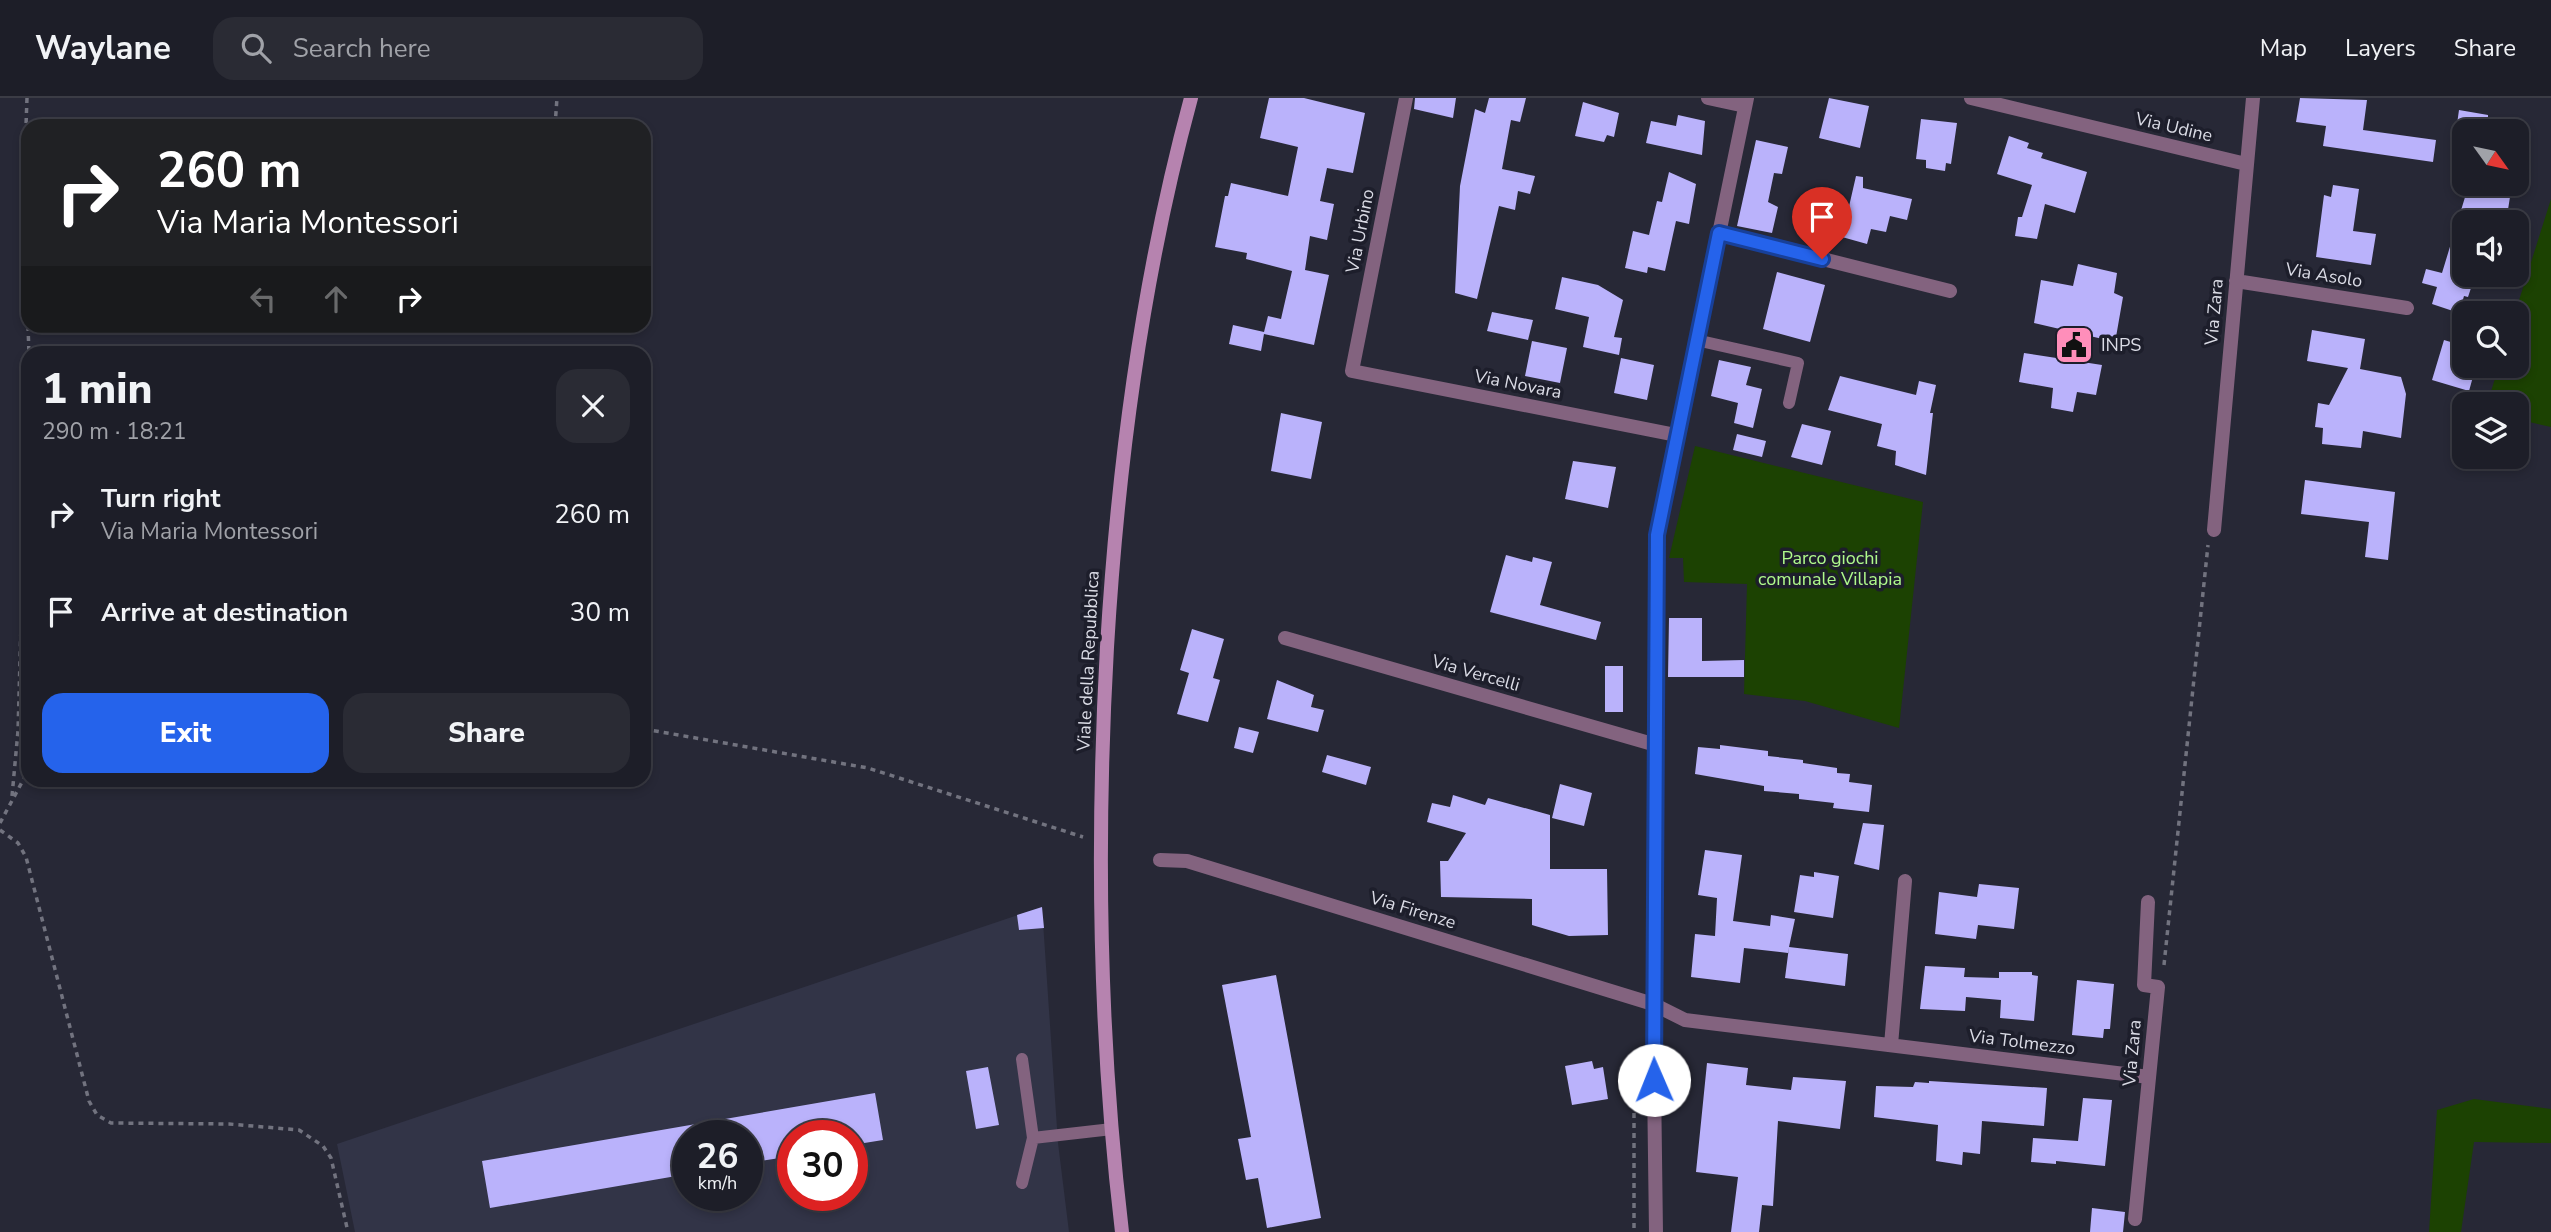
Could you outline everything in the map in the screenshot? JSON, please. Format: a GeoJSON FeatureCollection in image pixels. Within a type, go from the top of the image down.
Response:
{"type":"FeatureCollection","features":[{"type":"Feature","properties":{"kind":"street","name":"Viale della Repubblica"},"geometry":{"type":"LineString","coordinates":[[1122,1232],[1102,978],[1100,842],[1110,600],[1117,497],[1130,393],[1152,260],[1191,98]]}},
{"type":"Feature","properties":{"kind":"street","name":"Via Urbino"},"geometry":{"type":"LineString","coordinates":[[1352,371],[1406,98]]}},
{"type":"Feature","properties":{"kind":"street"},"geometry":{"type":"LineString","coordinates":[[1656,1232],[1653,1004],[1657,535],[1746,102],[1708,98]]}},
{"type":"Feature","properties":{"kind":"street","name":"Via Udine"},"geometry":{"type":"LineString","coordinates":[[1971,98],[2246,164]]}},
{"type":"Feature","properties":{"kind":"street","name":"Via Zara"},"geometry":{"type":"LineString","coordinates":[[2214,530],[2253,98]]}},
{"type":"Feature","properties":{"kind":"street"},"geometry":{"type":"LineString","coordinates":[[1719,233],[1950,291]]}},
{"type":"Feature","properties":{"kind":"street","name":"Via Asolo"},"geometry":{"type":"LineString","coordinates":[[2236,281],[2407,308]]}},
{"type":"Feature","properties":{"kind":"street","name":"Via Novara"},"geometry":{"type":"LineString","coordinates":[[1352,371],[1676,435]]}},
{"type":"Feature","properties":{"kind":"street","name":"Via Vercelli"},"geometry":{"type":"LineString","coordinates":[[1285,638],[1656,746]]}},
{"type":"Feature","properties":{"kind":"street","name":"Via Firenze"},"geometry":{"type":"LineString","coordinates":[[1160,860],[1187,861],[1653,1004]]}},
{"type":"Feature","properties":{"kind":"street"},"geometry":{"type":"LineString","coordinates":[[1891,1045],[1905,881]]}},
{"type":"Feature","properties":{"kind":"street"},"geometry":{"type":"LineString","coordinates":[[2148,902],[2144,985],[2158,987]]}},
{"type":"Feature","properties":{"kind":"street","name":"Via Zara"},"geometry":{"type":"LineString","coordinates":[[2135,1219],[2158,987]]}},
{"type":"Feature","properties":{"kind":"street","name":"Via Tolmezzo"},"geometry":{"type":"LineString","coordinates":[[1653,1004],[1685,1020],[2149,1077]]}},
{"type":"Feature","properties":{"kind":"lane"},"geometry":{"type":"LineString","coordinates":[[1696,340],[1798,363],[1789,403]]}},
{"type":"Feature","properties":{"kind":"lane"},"geometry":{"type":"LineString","coordinates":[[1022,1059],[1033,1138],[1022,1183]]}},
{"type":"Feature","properties":{"kind":"lane"},"geometry":{"type":"LineString","coordinates":[[1033,1138],[1112,1129]]}},
{"type":"Feature","properties":{"kind":"path"},"geometry":{"type":"LineString","coordinates":[[26,119],[27,98]]}},
{"type":"Feature","properties":{"kind":"path"},"geometry":{"type":"LineString","coordinates":[[556,119],[557,98]]}},
{"type":"Feature","properties":{"kind":"path"},"geometry":{"type":"LineString","coordinates":[[2158,987],[2165,961],[2208,543],[2214,530]]}},
{"type":"Feature","properties":{"kind":"path"},"geometry":{"type":"LineString","coordinates":[[12,796],[18,732],[21,626]]}},
{"type":"Feature","properties":{"kind":"path"},"geometry":{"type":"LineString","coordinates":[[651,730],[868,768],[1100,842]]}},
{"type":"Feature","properties":{"kind":"path"},"geometry":{"type":"LineString","coordinates":[[0,823],[21,782]]}},
{"type":"Feature","properties":{"kind":"path"},"geometry":{"type":"LineString","coordinates":[[0,830],[18,843],[26,858],[89,1101],[97,1115],[119,1124],[229,1124],[299,1130],[323,1146],[331,1158],[348,1232]]}},
{"type":"Feature","properties":{"kind":"shaded area"},"geometry":{"type":"Polygon","coordinates":[[[1042,907],[1058,1143],[1069,1232],[355,1232],[337,1144],[1042,907]]]}},
{"type":"Feature","properties":{"kind":"green space"},"geometry":{"type":"Polygon","coordinates":[[[2551,199],[2551,427],[2529,422],[2529,392],[2491,392],[2495,378],[2529,378],[2529,301],[2519,301],[2523,287],[2529,287],[2529,269],[2551,199]]]}},
{"type":"Feature","properties":{"kind":"green space","name":"Parco giochi comunale Villapia"},"geometry":{"type":"Polygon","coordinates":[[[1695,446],[1923,502],[1899,728],[1805,701],[1744,694],[1747,584],[1684,582],[1683,558],[1669,558],[1695,446]]]}},
{"type":"Feature","properties":{"kind":"green space"},"geometry":{"type":"Polygon","coordinates":[[[2474,1099],[2551,1109],[2551,1143],[2474,1142],[2461,1232],[2429,1232],[2437,1110],[2474,1099]]]}},
{"type":"Feature","properties":{"kind":"building"},"geometry":{"type":"Polygon","coordinates":[[[1269,98],[1304,98],[1365,113],[1353,173],[1327,168],[1320,201],[1334,204],[1327,240],[1310,236],[1305,270],[1329,275],[1314,345],[1264,334],[1261,351],[1229,344],[1233,325],[1264,332],[1268,316],[1281,319],[1292,271],[1246,259],[1247,253],[1215,247],[1225,196],[1228,196],[1231,183],[1288,196],[1298,147],[1260,138],[1269,98]]]}},
{"type":"Feature","properties":{"kind":"building"},"geometry":{"type":"Polygon","coordinates":[[[1415,98],[1456,98],[1453,118],[1414,109],[1415,98]]]}},
{"type":"Feature","properties":{"kind":"building"},"geometry":{"type":"Polygon","coordinates":[[[1489,98],[1526,98],[1520,122],[1511,120],[1502,169],[1535,176],[1530,194],[1518,191],[1515,210],[1499,206],[1477,299],[1455,293],[1460,186],[1475,109],[1485,113],[1489,98]]]}},
{"type":"Feature","properties":{"kind":"building"},"geometry":{"type":"Polygon","coordinates":[[[1829,98],[1869,106],[1860,148],[1819,138],[1829,98]]]}},
{"type":"Feature","properties":{"kind":"building"},"geometry":{"type":"Polygon","coordinates":[[[2300,98],[2367,100],[2363,130],[2436,140],[2433,162],[2323,146],[2326,126],[2296,122],[2300,98]]]}},
{"type":"Feature","properties":{"kind":"building"},"geometry":{"type":"Polygon","coordinates":[[[1583,102],[1619,113],[1614,137],[1607,135],[1604,142],[1575,136],[1583,102]]]}},
{"type":"Feature","properties":{"kind":"building"},"geometry":{"type":"Polygon","coordinates":[[[2459,110],[2488,115],[2488,119],[2458,119],[2459,110]]]}},
{"type":"Feature","properties":{"kind":"building"},"geometry":{"type":"Polygon","coordinates":[[[1678,115],[1705,121],[1702,155],[1646,143],[1651,121],[1676,126],[1678,115]]]}},
{"type":"Feature","properties":{"kind":"building"},"geometry":{"type":"Polygon","coordinates":[[[1921,119],[1957,123],[1951,164],[1946,163],[1945,171],[1926,168],[1926,160],[1916,159],[1921,119]]]}},
{"type":"Feature","properties":{"kind":"building"},"geometry":{"type":"Polygon","coordinates":[[[2009,136],[2029,143],[2027,148],[2043,153],[2041,158],[2087,172],[2075,213],[2045,204],[2037,239],[2015,236],[2018,217],[2022,217],[2032,185],[1997,174],[2009,136]]]}},
{"type":"Feature","properties":{"kind":"building"},"geometry":{"type":"Polygon","coordinates":[[[1756,140],[1788,147],[1782,174],[1774,173],[1768,202],[1778,207],[1772,233],[1737,226],[1756,140]]]}},
{"type":"Feature","properties":{"kind":"building"},"geometry":{"type":"Polygon","coordinates":[[[1669,172],[1696,184],[1689,224],[1676,221],[1665,271],[1648,267],[1647,273],[1625,268],[1633,231],[1649,235],[1657,201],[1662,202],[1669,172]]]}},
{"type":"Feature","properties":{"kind":"building"},"geometry":{"type":"Polygon","coordinates":[[[1856,176],[1863,177],[1863,188],[1912,199],[1907,220],[1890,216],[1886,232],[1871,229],[1867,244],[1842,237],[1856,176]]]}},
{"type":"Feature","properties":{"kind":"building"},"geometry":{"type":"Polygon","coordinates":[[[2333,185],[2359,189],[2353,231],[2376,234],[2371,265],[2316,257],[2324,195],[2331,197],[2333,185]]]}},
{"type":"Feature","properties":{"kind":"building"},"geometry":{"type":"Polygon","coordinates":[[[2465,196],[2510,197],[2508,210],[2461,210],[2465,196]]]}},
{"type":"Feature","properties":{"kind":"building"},"geometry":{"type":"Polygon","coordinates":[[[2452,240],[2452,287],[2471,287],[2468,297],[2464,296],[2463,301],[2452,301],[2452,311],[2432,304],[2437,287],[2422,283],[2426,269],[2442,273],[2452,240]]]}},
{"type":"Feature","properties":{"kind":"building"},"geometry":{"type":"Polygon","coordinates":[[[2078,264],[2117,273],[2114,293],[2123,297],[2116,337],[2108,336],[2107,340],[2034,323],[2041,280],[2073,286],[2078,264]]]}},
{"type":"Feature","properties":{"kind":"building"},"geometry":{"type":"Polygon","coordinates":[[[1777,272],[1825,285],[1810,342],[1763,329],[1777,272]]]}},
{"type":"Feature","properties":{"kind":"building"},"geometry":{"type":"Polygon","coordinates":[[[1562,277],[1598,285],[1623,300],[1614,337],[1622,338],[1619,355],[1583,347],[1589,317],[1555,309],[1562,277]]]}},
{"type":"Feature","properties":{"kind":"building"},"geometry":{"type":"Polygon","coordinates":[[[1492,312],[1533,320],[1528,340],[1487,331],[1492,312]]]}},
{"type":"Feature","properties":{"kind":"building"},"geometry":{"type":"Polygon","coordinates":[[[2312,330],[2365,339],[2360,369],[2401,377],[2406,394],[2401,438],[2363,431],[2361,448],[2322,444],[2323,428],[2315,427],[2318,403],[2329,405],[2348,368],[2307,361],[2312,330]]]}},
{"type":"Feature","properties":{"kind":"building"},"geometry":{"type":"Polygon","coordinates":[[[2444,340],[2452,342],[2452,378],[2473,378],[2469,391],[2432,380],[2444,340]]]}},
{"type":"Feature","properties":{"kind":"building"},"geometry":{"type":"Polygon","coordinates":[[[1532,341],[1567,348],[1560,383],[1525,376],[1532,341]]]}},
{"type":"Feature","properties":{"kind":"building"},"geometry":{"type":"Polygon","coordinates":[[[2024,353],[2102,365],[2096,395],[2077,392],[2073,412],[2051,408],[2053,388],[2019,382],[2024,353]]]}},
{"type":"Feature","properties":{"kind":"building"},"geometry":{"type":"Polygon","coordinates":[[[1621,358],[1654,365],[1647,400],[1614,393],[1621,358]]]}},
{"type":"Feature","properties":{"kind":"building"},"geometry":{"type":"Polygon","coordinates":[[[1719,360],[1751,367],[1746,385],[1762,389],[1753,428],[1734,423],[1738,403],[1711,396],[1719,360]]]}},
{"type":"Feature","properties":{"kind":"building"},"geometry":{"type":"Polygon","coordinates":[[[1840,376],[1916,395],[1919,381],[1936,385],[1930,413],[1933,413],[1926,475],[1895,465],[1896,451],[1877,446],[1882,424],[1828,410],[1840,376]]]}},
{"type":"Feature","properties":{"kind":"building"},"geometry":{"type":"Polygon","coordinates":[[[1281,413],[1322,422],[1311,479],[1271,471],[1281,413]]]}},
{"type":"Feature","properties":{"kind":"building"},"geometry":{"type":"Polygon","coordinates":[[[1802,424],[1831,431],[1822,465],[1791,457],[1802,424]]]}},
{"type":"Feature","properties":{"kind":"building"},"geometry":{"type":"Polygon","coordinates":[[[1737,434],[1766,441],[1762,457],[1733,450],[1737,434]]]}},
{"type":"Feature","properties":{"kind":"building"},"geometry":{"type":"Polygon","coordinates":[[[1573,461],[1616,467],[1608,508],[1565,499],[1573,461]]]}},
{"type":"Feature","properties":{"kind":"building"},"geometry":{"type":"Polygon","coordinates":[[[2305,480],[2395,492],[2388,560],[2365,557],[2369,522],[2301,514],[2305,480]]]}},
{"type":"Feature","properties":{"kind":"building"},"geometry":{"type":"Polygon","coordinates":[[[1506,555],[1532,562],[1533,557],[1552,562],[1540,605],[1601,622],[1596,640],[1490,612],[1506,555]]]}},
{"type":"Feature","properties":{"kind":"building"},"geometry":{"type":"Polygon","coordinates":[[[1669,618],[1702,618],[1702,661],[1744,660],[1744,677],[1668,677],[1669,618]]]}},
{"type":"Feature","properties":{"kind":"building"},"geometry":{"type":"Polygon","coordinates":[[[1192,629],[1224,639],[1213,678],[1220,680],[1208,722],[1177,714],[1189,673],[1180,670],[1192,629]]]}},
{"type":"Feature","properties":{"kind":"building"},"geometry":{"type":"Polygon","coordinates":[[[1605,666],[1623,666],[1623,712],[1605,712],[1605,666]]]}},
{"type":"Feature","properties":{"kind":"building"},"geometry":{"type":"Polygon","coordinates":[[[1277,680],[1314,695],[1311,707],[1324,710],[1318,732],[1267,719],[1277,680]]]}},
{"type":"Feature","properties":{"kind":"building"},"geometry":{"type":"Polygon","coordinates":[[[1239,727],[1259,732],[1253,753],[1234,748],[1239,727]]]}},
{"type":"Feature","properties":{"kind":"building"},"geometry":{"type":"Polygon","coordinates":[[[1720,745],[1768,751],[1768,756],[1837,768],[1837,773],[1850,774],[1849,782],[1872,785],[1869,812],[1833,808],[1834,803],[1799,799],[1799,794],[1764,791],[1764,786],[1695,774],[1698,747],[1720,749],[1720,745]]]}},
{"type":"Feature","properties":{"kind":"building"},"geometry":{"type":"Polygon","coordinates":[[[1327,755],[1371,767],[1366,785],[1322,772],[1327,755]]]}},
{"type":"Feature","properties":{"kind":"building"},"geometry":{"type":"Polygon","coordinates":[[[1560,784],[1592,793],[1584,826],[1552,818],[1560,784]]]}},
{"type":"Feature","properties":{"kind":"building"},"geometry":{"type":"Polygon","coordinates":[[[1453,795],[1485,805],[1488,798],[1550,815],[1550,869],[1607,869],[1608,935],[1569,936],[1532,925],[1532,899],[1441,897],[1440,861],[1448,861],[1466,833],[1427,822],[1432,803],[1450,807],[1453,795]]]}},
{"type":"Feature","properties":{"kind":"building"},"geometry":{"type":"Polygon","coordinates":[[[1863,823],[1884,825],[1879,870],[1854,864],[1863,823]]]}},
{"type":"Feature","properties":{"kind":"building"},"geometry":{"type":"Polygon","coordinates":[[[1705,850],[1742,855],[1733,921],[1770,926],[1771,915],[1795,919],[1788,953],[1744,948],[1740,983],[1691,977],[1695,934],[1715,936],[1717,898],[1698,895],[1705,850]]]}},
{"type":"Feature","properties":{"kind":"building"},"geometry":{"type":"Polygon","coordinates":[[[1814,872],[1839,876],[1833,918],[1794,912],[1800,875],[1814,877],[1814,872]]]}},
{"type":"Feature","properties":{"kind":"building"},"geometry":{"type":"Polygon","coordinates":[[[1979,884],[2019,888],[2014,929],[1978,925],[1976,939],[1935,934],[1939,892],[1977,897],[1979,884]]]}},
{"type":"Feature","properties":{"kind":"building"},"geometry":{"type":"Polygon","coordinates":[[[1042,907],[1044,928],[1019,930],[1017,915],[1042,907]]]}},
{"type":"Feature","properties":{"kind":"building"},"geometry":{"type":"Polygon","coordinates":[[[1789,947],[1848,954],[1845,986],[1785,978],[1789,947]]]}},
{"type":"Feature","properties":{"kind":"building"},"geometry":{"type":"Polygon","coordinates":[[[1925,966],[1965,968],[1964,977],[1999,978],[1999,972],[2032,972],[2032,975],[2038,976],[2034,1021],[2000,1018],[2001,1000],[1966,997],[1965,1011],[1920,1009],[1925,966]]]}},
{"type":"Feature","properties":{"kind":"building"},"geometry":{"type":"Polygon","coordinates":[[[1276,975],[1321,1218],[1267,1228],[1258,1178],[1246,1180],[1238,1139],[1251,1137],[1222,985],[1276,975]]]}},
{"type":"Feature","properties":{"kind":"building"},"geometry":{"type":"Polygon","coordinates":[[[2077,980],[2114,984],[2110,1029],[2104,1029],[2103,1038],[2072,1035],[2077,980]]]}},
{"type":"Feature","properties":{"kind":"building"},"geometry":{"type":"Polygon","coordinates":[[[1592,1061],[1594,1069],[1603,1067],[1608,1099],[1572,1105],[1565,1066],[1592,1061]]]}},
{"type":"Feature","properties":{"kind":"building"},"geometry":{"type":"Polygon","coordinates":[[[1707,1063],[1748,1068],[1746,1085],[1791,1090],[1793,1077],[1846,1081],[1840,1129],[1778,1121],[1773,1206],[1762,1205],[1759,1232],[1731,1232],[1738,1177],[1696,1172],[1707,1063]]]}},
{"type":"Feature","properties":{"kind":"building"},"geometry":{"type":"Polygon","coordinates":[[[988,1067],[999,1125],[976,1129],[966,1071],[988,1067]]]}},
{"type":"Feature","properties":{"kind":"building"},"geometry":{"type":"Polygon","coordinates":[[[1915,1082],[2047,1088],[2044,1126],[1982,1121],[1980,1154],[1963,1152],[1962,1165],[1936,1161],[1938,1125],[1874,1117],[1876,1086],[1913,1087],[1915,1082]]]}},
{"type":"Feature","properties":{"kind":"building"},"geometry":{"type":"Polygon","coordinates":[[[875,1093],[883,1140],[868,1142],[868,1120],[777,1120],[777,1158],[763,1161],[763,1120],[719,1120],[875,1093]]]}},
{"type":"Feature","properties":{"kind":"building"},"geometry":{"type":"Polygon","coordinates":[[[2083,1098],[2112,1100],[2105,1166],[2056,1161],[2056,1164],[2031,1162],[2033,1138],[2078,1141],[2083,1098]]]}},
{"type":"Feature","properties":{"kind":"building"},"geometry":{"type":"Polygon","coordinates":[[[672,1128],[672,1177],[490,1208],[482,1161],[672,1128]]]}},
{"type":"Feature","properties":{"kind":"building"},"geometry":{"type":"Polygon","coordinates":[[[2092,1208],[2125,1212],[2123,1232],[2090,1232],[2092,1208]]]}},
{"type":"Feature","properties":{"kind":"place","name":"INPS"},"geometry":{"type":"Point","coordinates":[2074,345]}},
{"type":"Feature","properties":{"kind":"route"},"geometry":{"type":"LineString","coordinates":[[1654,1080],[1657,535],[1676,435],[1719,233],[1822,259]]}}]}
